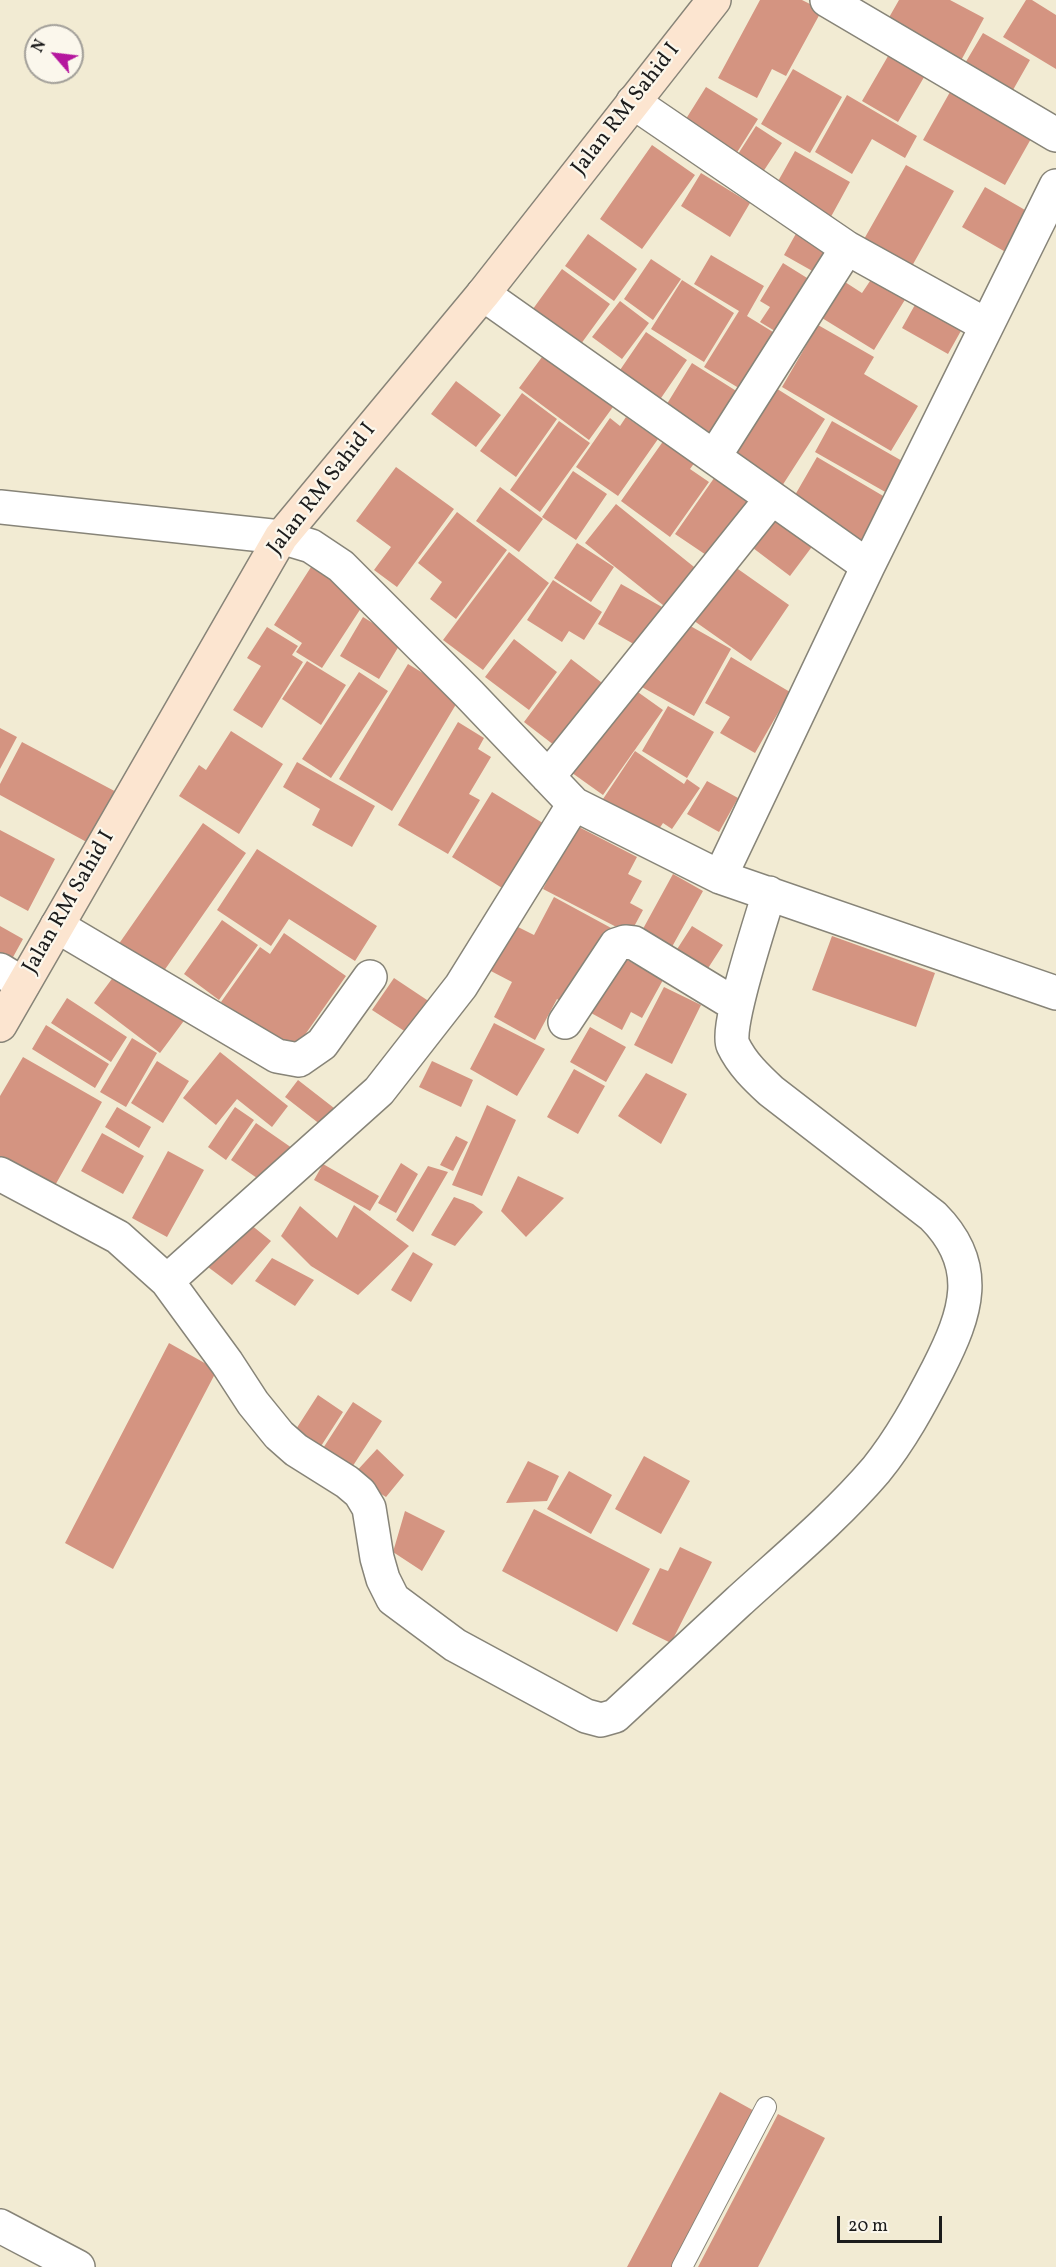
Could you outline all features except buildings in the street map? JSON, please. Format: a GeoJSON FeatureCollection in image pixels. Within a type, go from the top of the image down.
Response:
{"type":"FeatureCollection","features":[{"type":"Feature","properties":{"kind":"street","name":"Jalan RM Sahid I"},"geometry":{"type":"LineString","coordinates":[[0,1025],[12,977],[57,926],[281,537],[483,294],[714,0]]}},
{"type":"Feature","properties":{"kind":"street"},"geometry":{"type":"LineString","coordinates":[[827,0],[1056,135]]}},
{"type":"Feature","properties":{"kind":"street"},"geometry":{"type":"LineString","coordinates":[[633,102],[847,248],[986,325]]}},
{"type":"Feature","properties":{"kind":"street"},"geometry":{"type":"LineString","coordinates":[[720,877],[868,566],[1056,186]]}},
{"type":"Feature","properties":{"kind":"street"},"geometry":{"type":"LineString","coordinates":[[714,457],[847,248]]}},
{"type":"Feature","properties":{"kind":"street"},"geometry":{"type":"LineString","coordinates":[[483,294],[868,566]]}},
{"type":"Feature","properties":{"kind":"street"},"geometry":{"type":"LineString","coordinates":[[548,777],[772,498]]}},
{"type":"Feature","properties":{"kind":"street"},"geometry":{"type":"LineString","coordinates":[[1,509],[281,537],[311,546],[341,566],[469,694],[574,804],[720,877],[1056,993]]}},
{"type":"Feature","properties":{"kind":"street"},"geometry":{"type":"LineString","coordinates":[[167,1281],[379,1091],[461,986],[574,804]]}},
{"type":"Feature","properties":{"kind":"street"},"geometry":{"type":"LineString","coordinates":[[0,1174],[118,1238],[167,1281],[253,1403],[279,1435],[296,1450],[347,1482],[360,1493],[369,1508],[377,1558],[383,1579],[393,1599],[455,1645],[586,1716],[601,1719],[615,1716],[833,1515],[876,1469],[918,1410],[953,1339],[963,1309],[966,1282],[958,1249],[948,1230],[771,1091],[750,1071],[732,1043],[736,1005],[769,893]]}},
{"type":"Feature","properties":{"kind":"street"},"geometry":{"type":"LineString","coordinates":[[57,926],[277,1056],[298,1060],[322,1044],[370,977]]}},
{"type":"Feature","properties":{"kind":"street"},"geometry":{"type":"LineString","coordinates":[[565,1022],[616,945],[625,942],[634,943],[736,1005]]}},
{"type":"Feature","properties":{"kind":"street"},"geometry":{"type":"LineString","coordinates":[[0,2226],[78,2267]]}},
{"type":"Feature","properties":{"kind":"lane"},"geometry":{"type":"LineString","coordinates":[[682,2267],[766,2107]]}}]}
